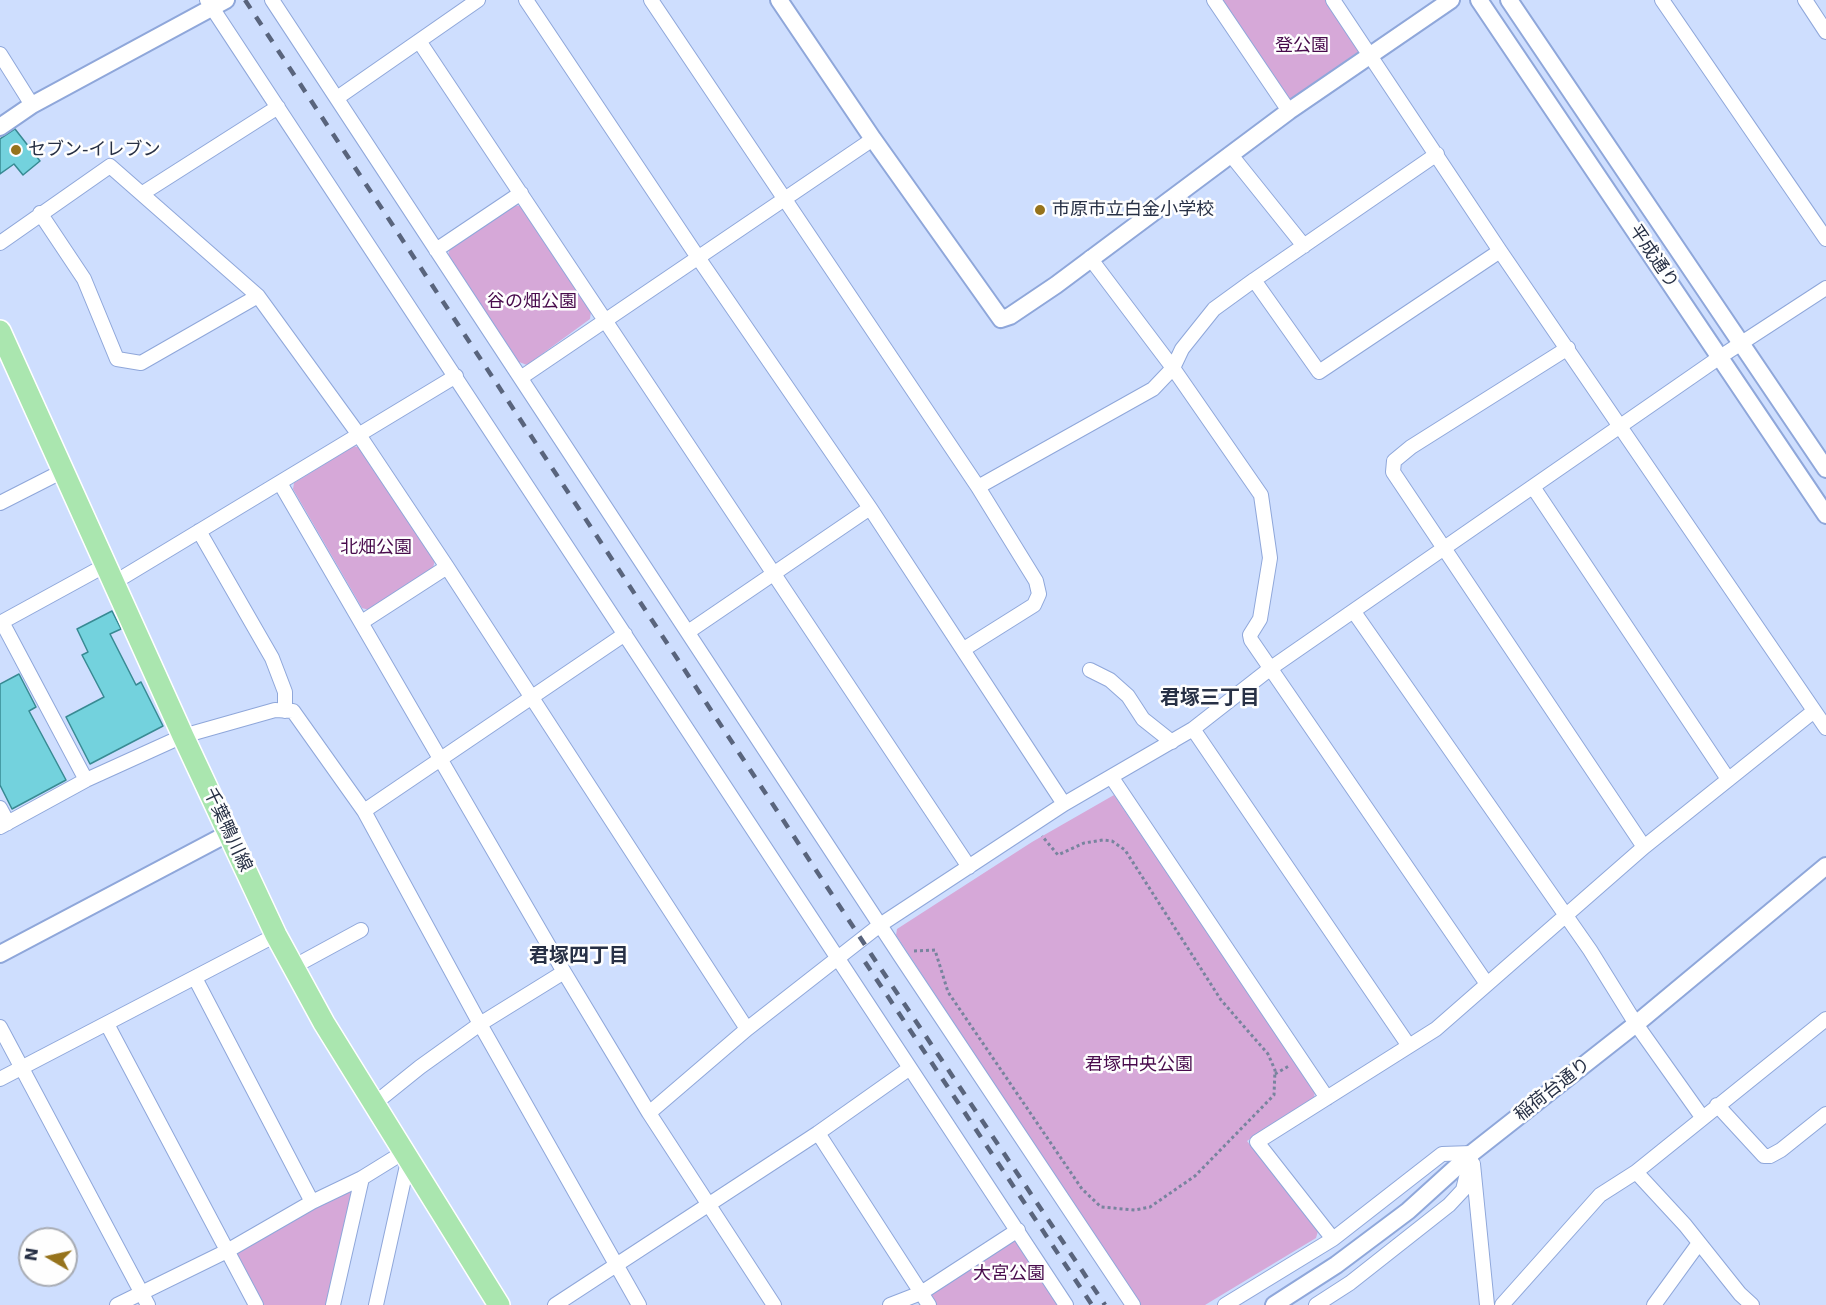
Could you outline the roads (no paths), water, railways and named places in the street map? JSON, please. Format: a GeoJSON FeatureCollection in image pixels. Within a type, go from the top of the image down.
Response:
{"type":"FeatureCollection","features":[{"type":"Feature","properties":{"kind":"main road","name":"千葉鴨川線"},"geometry":{"type":"LineString","coordinates":[[0,331],[183,736],[276,935],[324,1023],[500,1305]]}},
{"type":"Feature","properties":{"kind":"street"},"geometry":{"type":"LineString","coordinates":[[272,0],[522,377],[901,957],[1133,1305]]}},
{"type":"Feature","properties":{"kind":"street"},"geometry":{"type":"LineString","coordinates":[[337,98],[478,0]]}},
{"type":"Feature","properties":{"kind":"street"},"geometry":{"type":"LineString","coordinates":[[526,0],[699,259],[870,508],[1064,804]]}},
{"type":"Feature","properties":{"kind":"street"},"geometry":{"type":"LineString","coordinates":[[651,0],[978,487],[1036,581],[1039,594],[1034,605],[964,650]]}},
{"type":"Feature","properties":{"kind":"street"},"geometry":{"type":"LineString","coordinates":[[779,0],[873,139],[1000,319],[1010,316],[1056,285],[1289,111],[1451,0]]}},
{"type":"Feature","properties":{"kind":"street"},"geometry":{"type":"LineString","coordinates":[[1214,0],[1289,111]]}},
{"type":"Feature","properties":{"kind":"street"},"geometry":{"type":"LineString","coordinates":[[1334,0],[1500,251],[1826,728]]}},
{"type":"Feature","properties":{"kind":"street","name":"平成通り"},"geometry":{"type":"LineString","coordinates":[[1479,0],[1826,515]]}},
{"type":"Feature","properties":{"kind":"street","name":"平成通り"},"geometry":{"type":"LineString","coordinates":[[1509,0],[1826,469]]}},
{"type":"Feature","properties":{"kind":"street"},"geometry":{"type":"LineString","coordinates":[[1662,0],[1826,239]]}},
{"type":"Feature","properties":{"kind":"street"},"geometry":{"type":"LineString","coordinates":[[1805,0],[1826,32]]}},
{"type":"Feature","properties":{"kind":"street"},"geometry":{"type":"LineString","coordinates":[[0,127],[32,105],[215,2],[278,107],[1066,1305]]}},
{"type":"Feature","properties":{"kind":"street"},"geometry":{"type":"LineString","coordinates":[[418,41],[969,867]]}},
{"type":"Feature","properties":{"kind":"street"},"geometry":{"type":"LineString","coordinates":[[0,54],[32,105]]}},
{"type":"Feature","properties":{"kind":"street"},"geometry":{"type":"LineString","coordinates":[[143,193],[278,107]]}},
{"type":"Feature","properties":{"kind":"street"},"geometry":{"type":"LineString","coordinates":[[522,377],[604,319],[699,259],[783,198],[873,139]]}},
{"type":"Feature","properties":{"kind":"street"},"geometry":{"type":"LineString","coordinates":[[1231,154],[1304,246]]}},
{"type":"Feature","properties":{"kind":"street"},"geometry":{"type":"LineString","coordinates":[[978,487],[1153,389],[1173,368],[1182,349],[1214,309],[1437,154]]}},
{"type":"Feature","properties":{"kind":"street"},"geometry":{"type":"LineString","coordinates":[[0,243],[110,166],[258,296],[359,435],[747,1029]]}},
{"type":"Feature","properties":{"kind":"street"},"geometry":{"type":"LineString","coordinates":[[436,250],[521,193]]}},
{"type":"Feature","properties":{"kind":"street"},"geometry":{"type":"LineString","coordinates":[[40,213],[84,279],[117,359],[141,363],[258,296]]}},
{"type":"Feature","properties":{"kind":"street"},"geometry":{"type":"LineString","coordinates":[[1254,280],[1319,372],[1500,251]]}},
{"type":"Feature","properties":{"kind":"street"},"geometry":{"type":"LineString","coordinates":[[1090,258],[1173,368],[1262,495],[1270,558],[1260,619],[1250,635],[1251,640],[1488,984]]}},
{"type":"Feature","properties":{"kind":"street"},"geometry":{"type":"LineString","coordinates":[[649,1113],[747,1029],[880,925],[1064,804],[1193,729],[1271,668],[1720,357],[1826,288]]}},
{"type":"Feature","properties":{"kind":"street"},"geometry":{"type":"LineString","coordinates":[[1568,348],[1394,461],[1394,472],[1644,848]]}},
{"type":"Feature","properties":{"kind":"street"},"geometry":{"type":"LineString","coordinates":[[86,780],[1,622],[199,531],[456,376]]}},
{"type":"Feature","properties":{"kind":"street"},"geometry":{"type":"LineString","coordinates":[[0,503],[63,471]]}},
{"type":"Feature","properties":{"kind":"street"},"geometry":{"type":"LineString","coordinates":[[280,483],[564,972],[649,1113],[774,1305]]}},
{"type":"Feature","properties":{"kind":"street"},"geometry":{"type":"LineString","coordinates":[[1533,487],[1728,779]]}},
{"type":"Feature","properties":{"kind":"street"},"geometry":{"type":"LineString","coordinates":[[688,632],[870,508]]}},
{"type":"Feature","properties":{"kind":"street"},"geometry":{"type":"LineString","coordinates":[[199,531],[272,657],[285,692],[285,711]]}},
{"type":"Feature","properties":{"kind":"street"},"geometry":{"type":"LineString","coordinates":[[362,622],[447,567]]}},
{"type":"Feature","properties":{"kind":"street"},"geometry":{"type":"LineString","coordinates":[[1354,612],[1590,950],[1636,1024],[1702,1117]]}},
{"type":"Feature","properties":{"kind":"street"},"geometry":{"type":"LineString","coordinates":[[364,811],[625,634]]}},
{"type":"Feature","properties":{"kind":"street"},"geometry":{"type":"LineString","coordinates":[[1090,670],[1110,680],[1128,696],[1143,719],[1172,742]]}},
{"type":"Feature","properties":{"kind":"street"},"geometry":{"type":"LineString","coordinates":[[0,808],[4,825],[86,780],[183,736],[275,710],[293,711],[364,811],[480,1024],[639,1305]]}},
{"type":"Feature","properties":{"kind":"street"},"geometry":{"type":"LineString","coordinates":[[1333,1239],[1257,1142],[1436,1029],[1644,848],[1814,711]]}},
{"type":"Feature","properties":{"kind":"street"},"geometry":{"type":"LineString","coordinates":[[1193,729],[1409,1046]]}},
{"type":"Feature","properties":{"kind":"street"},"geometry":{"type":"LineString","coordinates":[[1112,778],[1327,1098]]}},
{"type":"Feature","properties":{"kind":"street"},"geometry":{"type":"LineString","coordinates":[[0,954],[229,833]]}},
{"type":"Feature","properties":{"kind":"street","name":"稲荷台通り"},"geometry":{"type":"LineString","coordinates":[[1275,1305],[1367,1242],[1440,1184],[1472,1153],[1636,1024],[1826,866]]}},
{"type":"Feature","properties":{"kind":"street"},"geometry":{"type":"LineString","coordinates":[[294,967],[361,930]]}},
{"type":"Feature","properties":{"kind":"street"},"geometry":{"type":"LineString","coordinates":[[0,1078],[276,935]]}},
{"type":"Feature","properties":{"kind":"street"},"geometry":{"type":"LineString","coordinates":[[374,1104],[420,1066],[480,1024],[564,972]]}},
{"type":"Feature","properties":{"kind":"street"},"geometry":{"type":"LineString","coordinates":[[195,978],[312,1202]]}},
{"type":"Feature","properties":{"kind":"street"},"geometry":{"type":"LineString","coordinates":[[1502,1305],[1600,1195],[1636,1172],[1826,1019]]}},
{"type":"Feature","properties":{"kind":"street"},"geometry":{"type":"LineString","coordinates":[[107,1024],[256,1305]]}},
{"type":"Feature","properties":{"kind":"street"},"geometry":{"type":"LineString","coordinates":[[0,1027],[145,1299]]}},
{"type":"Feature","properties":{"kind":"street"},"geometry":{"type":"LineString","coordinates":[[555,1305],[818,1133],[910,1068]]}},
{"type":"Feature","properties":{"kind":"street"},"geometry":{"type":"LineString","coordinates":[[1717,1105],[1764,1156],[1770,1156],[1826,1114]]}},
{"type":"Feature","properties":{"kind":"street"},"geometry":{"type":"LineString","coordinates":[[818,1133],[929,1305]]}},
{"type":"Feature","properties":{"kind":"street"},"geometry":{"type":"LineString","coordinates":[[1226,1305],[1333,1239],[1442,1154],[1472,1153]]}},
{"type":"Feature","properties":{"kind":"street"},"geometry":{"type":"LineString","coordinates":[[1316,1305],[1350,1283],[1449,1205],[1463,1190],[1472,1153]]}},
{"type":"Feature","properties":{"kind":"street"},"geometry":{"type":"LineString","coordinates":[[1472,1153],[1487,1305]]}},
{"type":"Feature","properties":{"kind":"street"},"geometry":{"type":"LineString","coordinates":[[117,1305],[145,1299],[312,1202],[406,1157]]}},
{"type":"Feature","properties":{"kind":"street"},"geometry":{"type":"LineString","coordinates":[[376,1305],[406,1157]]}},
{"type":"Feature","properties":{"kind":"street"},"geometry":{"type":"LineString","coordinates":[[1636,1172],[1699,1243],[1740,1294],[1752,1305]]}},
{"type":"Feature","properties":{"kind":"street"},"geometry":{"type":"LineString","coordinates":[[333,1305],[362,1178]]}},
{"type":"Feature","properties":{"kind":"street"},"geometry":{"type":"LineString","coordinates":[[890,1305],[921,1293],[1018,1230]]}},
{"type":"Feature","properties":{"kind":"street"},"geometry":{"type":"LineString","coordinates":[[1654,1305],[1699,1243]]}},
{"type":"Feature","properties":{"kind":"railway"},"geometry":{"type":"LineString","coordinates":[[245,0],[871,954],[1105,1305]]}},
{"type":"Feature","properties":{"kind":"railway"},"geometry":{"type":"LineString","coordinates":[[865,962],[1092,1305]]}},
{"type":"Feature","properties":{"kind":"place","name":"セブン-イレブン"},"geometry":{"type":"Point","coordinates":[16,150]}},
{"type":"Feature","properties":{"kind":"place","name":"市原市立白金小学校"},"geometry":{"type":"Point","coordinates":[1040,210]}},
{"type":"Feature","properties":{"kind":"district","name":"君塚三丁目"},"geometry":{"type":"Point","coordinates":[1210,699]}},
{"type":"Feature","properties":{"kind":"district","name":"君塚四丁目"},"geometry":{"type":"Point","coordinates":[579,957]}},
{"type":"Feature","properties":{"kind":"park label","name":"登公園"},"geometry":{"type":"Point","coordinates":[1302,46]}},
{"type":"Feature","properties":{"kind":"park label","name":"谷の畑公園"},"geometry":{"type":"Point","coordinates":[532,302]}},
{"type":"Feature","properties":{"kind":"park label","name":"北畑公園"},"geometry":{"type":"Point","coordinates":[376,548]}},
{"type":"Feature","properties":{"kind":"park label","name":"君塚中央公園"},"geometry":{"type":"Point","coordinates":[1139,1065]}},
{"type":"Feature","properties":{"kind":"park label","name":"大宮公園"},"geometry":{"type":"Point","coordinates":[1009,1274]}}]}
